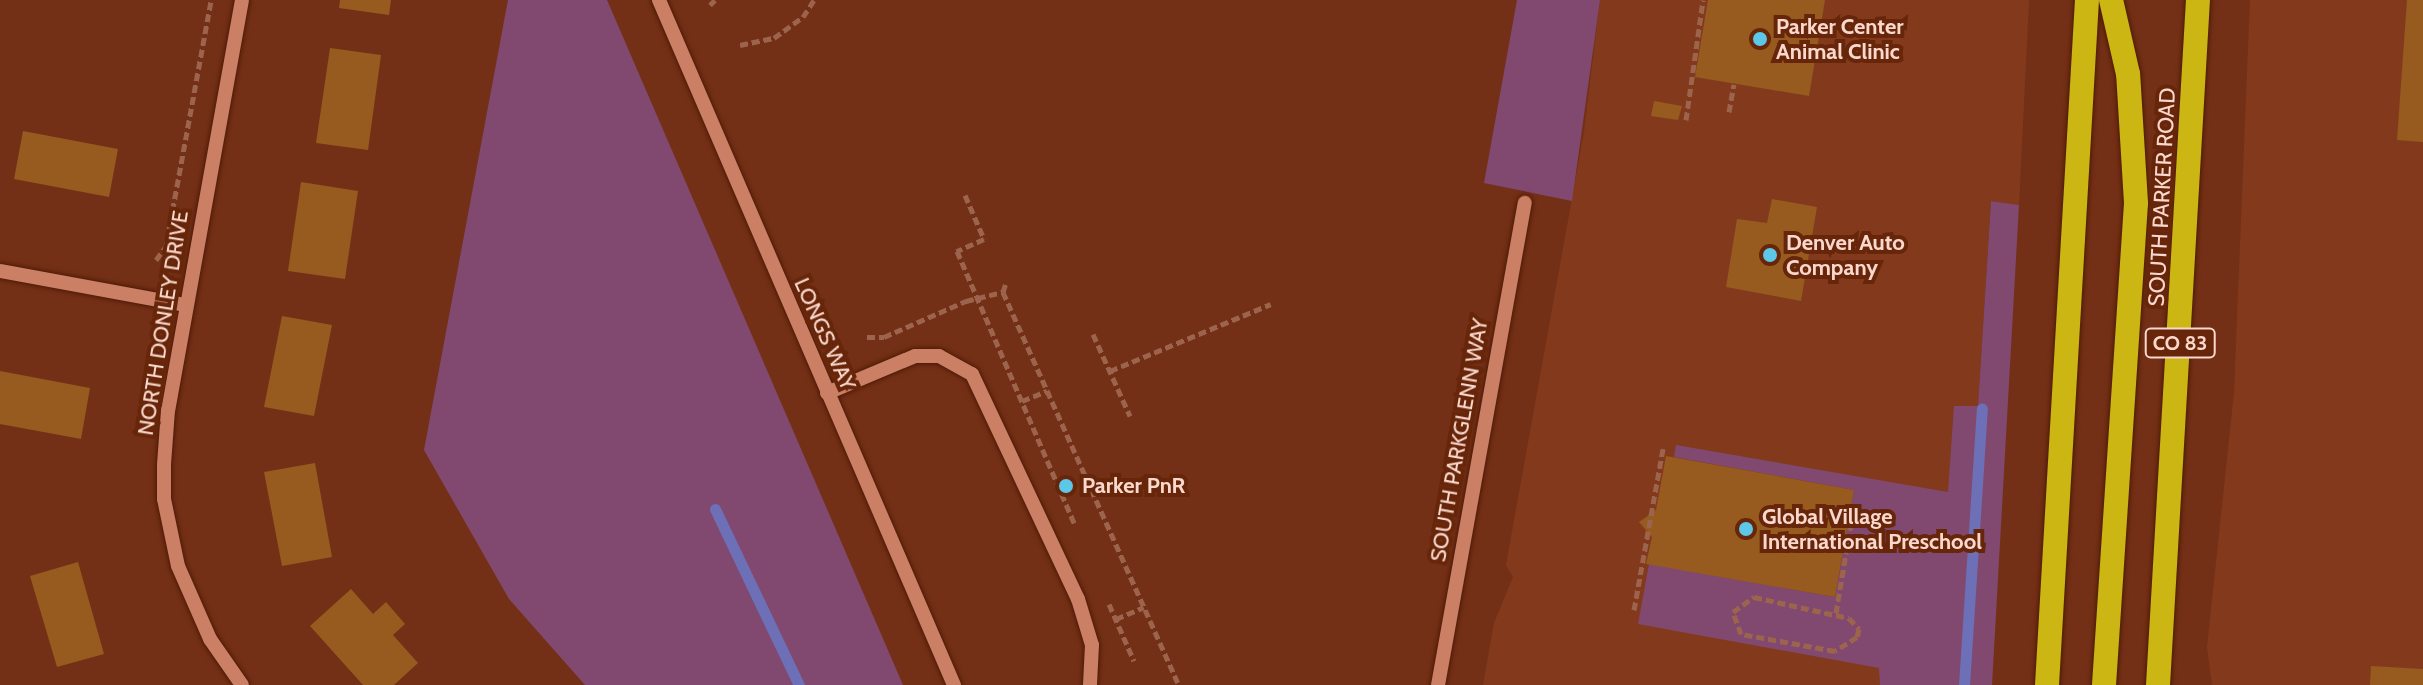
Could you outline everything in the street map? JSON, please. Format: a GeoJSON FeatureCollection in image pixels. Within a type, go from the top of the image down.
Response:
{"type":"FeatureCollection","features":[{"type":"Feature","properties":{"kind":"highway"},"geometry":{"type":"LineString","coordinates":[[2047,685],[2087,0]]}},
{"type":"Feature","properties":{"kind":"highway"},"geometry":{"type":"LineString","coordinates":[[2104,685],[2136,203],[2128,74],[2111,0]]}},
{"type":"Feature","properties":{"kind":"highway","name":"SOUTH PARKER ROAD"},"geometry":{"type":"LineString","coordinates":[[2158,685],[2198,0]]}},
{"type":"Feature","properties":{"kind":"street","name":"NORTH DONLEY DRIVE"},"geometry":{"type":"LineString","coordinates":[[242,0],[168,410],[164,499],[178,566],[193,606],[242,685]]}},
{"type":"Feature","properties":{"kind":"street","name":"LONGS WAY"},"geometry":{"type":"LineString","coordinates":[[659,0],[954,685]]}},
{"type":"Feature","properties":{"kind":"street","name":"SOUTH PARKGLENN WAY"},"geometry":{"type":"LineString","coordinates":[[1438,685],[1525,203]]}},
{"type":"Feature","properties":{"kind":"street"},"geometry":{"type":"LineString","coordinates":[[0,271],[186,305]]}},
{"type":"Feature","properties":{"kind":"street"},"geometry":{"type":"LineString","coordinates":[[827,393],[915,356],[939,356],[972,374],[1078,599],[1092,645],[1090,685]]}},
{"type":"Feature","properties":{"kind":"path"},"geometry":{"type":"LineString","coordinates":[[156,260],[166,246],[211,0]]}},
{"type":"Feature","properties":{"kind":"path"},"geometry":{"type":"LineString","coordinates":[[740,45],[774,38],[803,17],[814,0]]}},
{"type":"Feature","properties":{"kind":"path"},"geometry":{"type":"LineString","coordinates":[[1686,120],[1703,0]]}},
{"type":"Feature","properties":{"kind":"path"},"geometry":{"type":"LineString","coordinates":[[1729,112],[1734,84]]}},
{"type":"Feature","properties":{"kind":"path"},"geometry":{"type":"LineString","coordinates":[[965,195],[984,239],[957,251],[1078,532]]}},
{"type":"Feature","properties":{"kind":"path"},"geometry":{"type":"LineString","coordinates":[[1006,283],[1003,292],[1178,683]]}},
{"type":"Feature","properties":{"kind":"path"},"geometry":{"type":"LineString","coordinates":[[867,337],[884,337],[1003,292]]}},
{"type":"Feature","properties":{"kind":"path"},"geometry":{"type":"LineString","coordinates":[[1110,371],[1271,304]]}},
{"type":"Feature","properties":{"kind":"path"},"geometry":{"type":"LineString","coordinates":[[1093,334],[1130,416]]}},
{"type":"Feature","properties":{"kind":"path"},"geometry":{"type":"LineString","coordinates":[[1021,401],[1047,391]]}},
{"type":"Feature","properties":{"kind":"path"},"geometry":{"type":"LineString","coordinates":[[1634,610],[1663,449]]}},
{"type":"Feature","properties":{"kind":"path"},"geometry":{"type":"LineString","coordinates":[[1836,613],[1854,506]]}},
{"type":"Feature","properties":{"kind":"path"},"geometry":{"type":"LineString","coordinates":[[1103,590],[1134,661]]}},
{"type":"Feature","properties":{"kind":"path"},"geometry":{"type":"LineString","coordinates":[[1754,597],[1836,613],[1859,629],[1853,644],[1835,651],[1751,637],[1741,634],[1732,621],[1738,604],[1754,597]]}},
{"type":"Feature","properties":{"kind":"path"},"geometry":{"type":"LineString","coordinates":[[1116,619],[1144,607]]}},
{"type":"Feature","properties":{"kind":"shaded area"},"geometry":{"type":"Polygon","coordinates":[[[508,0],[607,0],[903,685],[585,685],[509,599],[424,450],[508,0]]]}},
{"type":"Feature","properties":{"kind":"shaded area"},"geometry":{"type":"Polygon","coordinates":[[[1517,0],[1600,0],[1572,201],[1484,183],[1517,0]]]}},
{"type":"Feature","properties":{"kind":"shaded area"},"geometry":{"type":"Polygon","coordinates":[[[1600,0],[2029,0],[2019,205],[1991,201],[1978,407],[1954,406],[1961,490],[1880,685],[1483,685],[1494,623],[1513,577],[1506,565],[1584,132],[1600,0]]]}},
{"type":"Feature","properties":{"kind":"shaded area"},"geometry":{"type":"Polygon","coordinates":[[[2250,0],[2423,0],[2423,685],[2212,685],[2207,647],[2234,393],[2250,0]]]}},
{"type":"Feature","properties":{"kind":"shaded area"},"geometry":{"type":"Polygon","coordinates":[[[1991,201],[2019,205],[1992,685],[1880,685],[1879,668],[1638,624],[1649,564],[1835,597],[1854,490],[1674,457],[1676,445],[1948,492],[1954,406],[1978,406],[1991,201]]]}},
{"type":"Feature","properties":{"kind":"building"},"geometry":{"type":"Polygon","coordinates":[[[340,0],[391,0],[389,15],[339,8],[340,0]]]}},
{"type":"Feature","properties":{"kind":"building","name":"Parker Center Animal Clinic"},"geometry":{"type":"Polygon","coordinates":[[[1708,0],[1825,0],[1809,96],[1695,77],[1708,0]]]}},
{"type":"Feature","properties":{"kind":"building"},"geometry":{"type":"Polygon","coordinates":[[[2407,0],[2423,0],[2423,142],[2397,140],[2407,0]]]}},
{"type":"Feature","properties":{"kind":"building"},"geometry":{"type":"Polygon","coordinates":[[[330,48],[381,55],[368,150],[316,143],[330,48]]]}},
{"type":"Feature","properties":{"kind":"building"},"geometry":{"type":"Polygon","coordinates":[[[1654,101],[1682,106],[1678,120],[1651,116],[1654,101]]]}},
{"type":"Feature","properties":{"kind":"building"},"geometry":{"type":"Polygon","coordinates":[[[23,131],[118,149],[109,197],[14,179],[23,131]]]}},
{"type":"Feature","properties":{"kind":"building"},"geometry":{"type":"Polygon","coordinates":[[[301,182],[358,191],[345,279],[288,271],[301,182]]]}},
{"type":"Feature","properties":{"kind":"building","name":"Denver Auto Company"},"geometry":{"type":"Polygon","coordinates":[[[1772,199],[1817,207],[1801,301],[1726,287],[1737,219],[1767,223],[1772,199]]]}},
{"type":"Feature","properties":{"kind":"building"},"geometry":{"type":"Polygon","coordinates":[[[282,316],[332,325],[314,416],[264,407],[282,316]]]}},
{"type":"Feature","properties":{"kind":"building"},"geometry":{"type":"Polygon","coordinates":[[[0,371],[90,388],[81,439],[0,424],[0,371]]]}},
{"type":"Feature","properties":{"kind":"building","name":"Global Village International Preschool"},"geometry":{"type":"Polygon","coordinates":[[[1666,456],[1854,490],[1835,597],[1646,564],[1652,537],[1639,522],[1656,510],[1666,456]]]}},
{"type":"Feature","properties":{"kind":"building"},"geometry":{"type":"Polygon","coordinates":[[[315,463],[332,557],[282,566],[264,472],[315,463]]]}},
{"type":"Feature","properties":{"kind":"building"},"geometry":{"type":"Polygon","coordinates":[[[78,562],[104,654],[57,667],[30,576],[78,562]]]}},
{"type":"Feature","properties":{"kind":"building"},"geometry":{"type":"Polygon","coordinates":[[[351,589],[373,614],[386,602],[405,624],[393,635],[418,663],[394,685],[363,685],[310,626],[351,589]]]}},
{"type":"Feature","properties":{"kind":"building"},"geometry":{"type":"Polygon","coordinates":[[[2371,666],[2423,669],[2423,685],[2370,685],[2371,666]]]}},
{"type":"Feature","properties":{"kind":"waterway"},"geometry":{"type":"LineString","coordinates":[[1964,685],[1982,409]]}},
{"type":"Feature","properties":{"kind":"waterway"},"geometry":{"type":"LineString","coordinates":[[715,509],[799,685]]}},
{"type":"Feature","properties":{"kind":"place","name":"Parker Center Animal Clinic"},"geometry":{"type":"Point","coordinates":[1760,39]}},
{"type":"Feature","properties":{"kind":"place","name":"Denver Auto Company"},"geometry":{"type":"Point","coordinates":[1770,255]}},
{"type":"Feature","properties":{"kind":"place","name":"Parker PnR"},"geometry":{"type":"Point","coordinates":[1066,486]}},
{"type":"Feature","properties":{"kind":"place","name":"Global Village International Preschool"},"geometry":{"type":"Point","coordinates":[1746,529]}}]}
